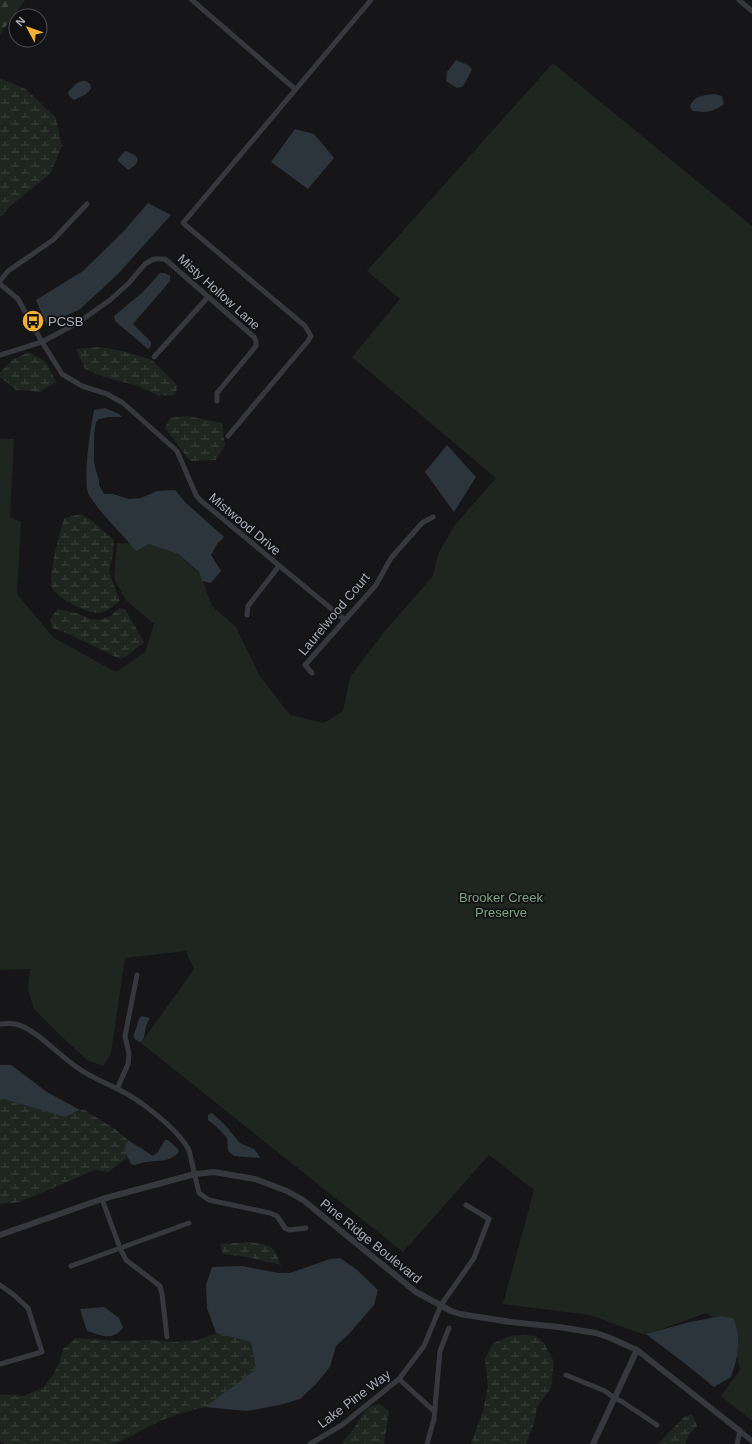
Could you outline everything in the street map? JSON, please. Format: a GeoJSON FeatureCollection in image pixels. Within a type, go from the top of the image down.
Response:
{"type":"FeatureCollection","features":[{"type":"Feature","properties":{"kind":"street"},"geometry":{"type":"LineString","coordinates":[[192,0],[296,89]]}},
{"type":"Feature","properties":{"kind":"street"},"geometry":{"type":"LineString","coordinates":[[228,436],[311,336],[305,326],[183,223],[371,0]]}},
{"type":"Feature","properties":{"kind":"street"},"geometry":{"type":"LineString","coordinates":[[739,0],[752,11]]}},
{"type":"Feature","properties":{"kind":"street"},"geometry":{"type":"LineString","coordinates":[[0,282],[8,271],[53,240],[87,204]]}},
{"type":"Feature","properties":{"kind":"street","name":"Misty Hollow Lane"},"geometry":{"type":"LineString","coordinates":[[42,342],[79,322],[110,300],[129,283],[145,264],[154,259],[165,259],[254,337],[256,341],[256,346],[217,393],[217,401]]}},
{"type":"Feature","properties":{"kind":"street","name":"Mistwood Drive"},"geometry":{"type":"LineString","coordinates":[[0,282],[18,299],[62,374],[82,386],[107,394],[123,404],[178,451],[196,495],[200,500],[345,620]]}},
{"type":"Feature","properties":{"kind":"street"},"geometry":{"type":"LineString","coordinates":[[154,357],[208,297]]}},
{"type":"Feature","properties":{"kind":"street"},"geometry":{"type":"LineString","coordinates":[[0,355],[42,342]]}},
{"type":"Feature","properties":{"kind":"street","name":"Laurelwood Court"},"geometry":{"type":"LineString","coordinates":[[312,672],[305,665],[376,585],[391,558],[422,523],[433,517]]}},
{"type":"Feature","properties":{"kind":"street"},"geometry":{"type":"LineString","coordinates":[[247,616],[248,606],[279,566]]}},
{"type":"Feature","properties":{"kind":"street"},"geometry":{"type":"LineString","coordinates":[[117,1089],[128,1064],[129,1054],[126,1036],[137,975]]}},
{"type":"Feature","properties":{"kind":"street"},"geometry":{"type":"LineString","coordinates":[[0,1024],[16,1024],[33,1032],[74,1066],[91,1077],[117,1089],[145,1106],[186,1144],[189,1150],[199,1193],[209,1200],[270,1213],[277,1216],[285,1228],[289,1230],[306,1228]]}},
{"type":"Feature","properties":{"kind":"street","name":"Pine Ridge Boulevard"},"geometry":{"type":"LineString","coordinates":[[0,1235],[102,1199],[195,1174],[214,1172],[255,1179],[287,1191],[303,1200],[416,1292],[441,1304],[451,1311],[460,1314],[511,1322],[559,1327],[596,1333],[637,1350],[752,1441]]}},
{"type":"Feature","properties":{"kind":"street"},"geometry":{"type":"LineString","coordinates":[[102,1199],[126,1260],[160,1286],[167,1337]]}},
{"type":"Feature","properties":{"kind":"street","name":"Lake Pine Way"},"geometry":{"type":"LineString","coordinates":[[310,1444],[342,1425],[399,1379],[424,1346],[441,1304],[474,1258],[488,1219],[466,1205]]}},
{"type":"Feature","properties":{"kind":"street"},"geometry":{"type":"LineString","coordinates":[[71,1266],[189,1223]]}},
{"type":"Feature","properties":{"kind":"street"},"geometry":{"type":"LineString","coordinates":[[0,1286],[14,1295],[28,1308],[42,1352],[0,1364]]}},
{"type":"Feature","properties":{"kind":"street"},"geometry":{"type":"LineString","coordinates":[[427,1444],[435,1412],[440,1351],[449,1328]]}},
{"type":"Feature","properties":{"kind":"street"},"geometry":{"type":"LineString","coordinates":[[593,1444],[637,1350]]}},
{"type":"Feature","properties":{"kind":"street"},"geometry":{"type":"LineString","coordinates":[[566,1375],[605,1391],[657,1425]]}},
{"type":"Feature","properties":{"kind":"street"},"geometry":{"type":"LineString","coordinates":[[399,1379],[435,1412]]}},
{"type":"Feature","properties":{"kind":"street"},"geometry":{"type":"LineString","coordinates":[[737,1444],[740,1431]]}},
{"type":"Feature","properties":{"kind":"green space"},"geometry":{"type":"Polygon","coordinates":[[[0,0],[25,0],[19,8],[8,8],[8,23],[0,34],[0,0]]]}},
{"type":"Feature","properties":{"kind":"green space","name":"Brooker Creek Preserve"},"geometry":{"type":"Polygon","coordinates":[[[553,63],[752,226],[752,1421],[721,1396],[740,1370],[731,1329],[706,1313],[645,1335],[590,1315],[503,1304],[534,1190],[489,1155],[403,1252],[141,1043],[194,969],[186,951],[125,958],[111,1053],[103,1066],[87,1060],[34,1009],[28,990],[30,969],[0,970],[0,439],[14,439],[10,517],[21,522],[17,594],[54,638],[116,672],[145,652],[154,624],[125,599],[114,578],[117,543],[167,545],[200,574],[212,606],[236,627],[259,675],[290,715],[324,723],[343,711],[350,677],[384,632],[433,576],[438,554],[454,526],[496,478],[352,357],[400,299],[367,271],[553,63]]]}},
{"type":"Feature","properties":{"kind":"green space"},"geometry":{"type":"Polygon","coordinates":[[[0,78],[26,89],[56,118],[62,146],[50,174],[13,204],[0,217],[0,78]]]}},
{"type":"Feature","properties":{"kind":"green space"},"geometry":{"type":"Polygon","coordinates":[[[100,347],[123,351],[152,360],[178,386],[175,395],[159,396],[138,386],[104,377],[85,369],[76,349],[100,347]]]}},
{"type":"Feature","properties":{"kind":"green space"},"geometry":{"type":"Polygon","coordinates":[[[29,352],[46,362],[56,382],[40,392],[16,390],[0,377],[0,373],[12,360],[29,352]]]}},
{"type":"Feature","properties":{"kind":"green space"},"geometry":{"type":"Polygon","coordinates":[[[187,416],[222,423],[225,445],[216,460],[190,461],[165,428],[170,418],[187,416]]]}},
{"type":"Feature","properties":{"kind":"green space"},"geometry":{"type":"Polygon","coordinates":[[[81,514],[91,520],[114,540],[109,572],[120,601],[107,610],[99,613],[87,611],[72,604],[59,596],[52,587],[51,581],[53,564],[64,518],[81,514]]]}},
{"type":"Feature","properties":{"kind":"green space"},"geometry":{"type":"Polygon","coordinates":[[[119,608],[125,609],[144,642],[127,656],[120,659],[64,632],[52,628],[50,619],[58,609],[76,613],[91,619],[100,620],[111,616],[119,608]]]}},
{"type":"Feature","properties":{"kind":"green space"},"geometry":{"type":"Polygon","coordinates":[[[4,1099],[65,1117],[83,1109],[115,1129],[128,1140],[126,1146],[127,1158],[108,1172],[95,1170],[20,1202],[0,1204],[0,1100],[4,1099]]]}},
{"type":"Feature","properties":{"kind":"green space"},"geometry":{"type":"Polygon","coordinates":[[[249,1242],[267,1245],[273,1249],[281,1265],[247,1257],[223,1254],[220,1244],[249,1242]]]}},
{"type":"Feature","properties":{"kind":"green space"},"geometry":{"type":"Polygon","coordinates":[[[217,1333],[251,1342],[256,1369],[205,1407],[160,1421],[115,1444],[5,1444],[0,1441],[0,1394],[23,1396],[43,1388],[54,1373],[60,1361],[63,1349],[76,1338],[117,1341],[150,1340],[174,1342],[197,1340],[217,1333]]]}},
{"type":"Feature","properties":{"kind":"green space"},"geometry":{"type":"Polygon","coordinates":[[[513,1335],[536,1336],[544,1343],[554,1362],[551,1388],[537,1407],[534,1424],[526,1444],[471,1444],[483,1411],[488,1386],[485,1359],[493,1343],[513,1335]]]}},
{"type":"Feature","properties":{"kind":"green space"},"geometry":{"type":"Polygon","coordinates":[[[379,1404],[389,1411],[384,1444],[341,1444],[352,1431],[364,1412],[369,1407],[379,1404]]]}},
{"type":"Feature","properties":{"kind":"green space"},"geometry":{"type":"Polygon","coordinates":[[[692,1414],[697,1426],[688,1436],[685,1444],[658,1444],[684,1417],[692,1414]]]}},
{"type":"Feature","properties":{"kind":"shaded area"},"geometry":{"type":"Polygon","coordinates":[[[456,60],[468,65],[472,69],[464,85],[457,88],[446,81],[447,72],[456,60]]]}},
{"type":"Feature","properties":{"kind":"shaded area"},"geometry":{"type":"Polygon","coordinates":[[[86,81],[90,84],[91,89],[86,94],[74,100],[69,96],[68,92],[77,83],[86,81]]]}},
{"type":"Feature","properties":{"kind":"shaded area"},"geometry":{"type":"Polygon","coordinates":[[[714,94],[722,96],[724,104],[716,109],[706,112],[693,111],[690,107],[691,103],[696,98],[714,94]]]}},
{"type":"Feature","properties":{"kind":"shaded area"},"geometry":{"type":"Polygon","coordinates":[[[295,129],[314,134],[334,158],[308,189],[271,162],[295,129]]]}},
{"type":"Feature","properties":{"kind":"shaded area"},"geometry":{"type":"Polygon","coordinates":[[[125,151],[137,159],[136,164],[128,170],[118,161],[125,151]]]}},
{"type":"Feature","properties":{"kind":"shaded area"},"geometry":{"type":"Polygon","coordinates":[[[148,203],[171,215],[118,274],[79,310],[46,324],[36,300],[83,271],[123,232],[148,203]]]}},
{"type":"Feature","properties":{"kind":"shaded area"},"geometry":{"type":"Polygon","coordinates":[[[160,273],[165,273],[170,276],[170,281],[133,324],[151,342],[151,346],[148,349],[115,321],[114,316],[143,292],[160,273]]]}},
{"type":"Feature","properties":{"kind":"shaded area"},"geometry":{"type":"Polygon","coordinates":[[[105,408],[119,414],[122,417],[109,417],[99,419],[96,422],[94,434],[94,461],[99,485],[104,494],[113,494],[129,499],[141,498],[157,491],[175,490],[186,503],[224,537],[217,544],[211,555],[221,571],[211,583],[202,581],[199,572],[178,554],[149,544],[136,551],[100,510],[89,495],[86,478],[89,440],[94,410],[105,408]]]}},
{"type":"Feature","properties":{"kind":"shaded area"},"geometry":{"type":"Polygon","coordinates":[[[447,445],[476,477],[454,512],[425,472],[447,445]]]}},
{"type":"Feature","properties":{"kind":"shaded area"},"geometry":{"type":"Polygon","coordinates":[[[141,1016],[150,1018],[146,1026],[144,1038],[141,1042],[137,1041],[134,1036],[141,1016]]]}},
{"type":"Feature","properties":{"kind":"shaded area"},"geometry":{"type":"Polygon","coordinates":[[[0,1065],[11,1065],[47,1092],[80,1110],[65,1117],[4,1099],[0,1100],[0,1065]]]}},
{"type":"Feature","properties":{"kind":"shaded area"},"geometry":{"type":"Polygon","coordinates":[[[212,1113],[225,1125],[240,1143],[254,1149],[260,1158],[234,1156],[228,1151],[227,1138],[208,1120],[209,1114],[212,1113]]]}},
{"type":"Feature","properties":{"kind":"shaded area"},"geometry":{"type":"Polygon","coordinates":[[[128,1140],[153,1156],[158,1152],[165,1140],[168,1140],[178,1149],[179,1152],[171,1158],[134,1165],[131,1164],[125,1149],[128,1140]]]}},
{"type":"Feature","properties":{"kind":"shaded area"},"geometry":{"type":"Polygon","coordinates":[[[340,1258],[357,1270],[378,1290],[374,1305],[349,1334],[336,1346],[330,1367],[315,1385],[300,1399],[280,1405],[247,1411],[205,1407],[256,1369],[251,1342],[216,1333],[207,1308],[206,1285],[212,1267],[242,1266],[279,1273],[290,1273],[330,1259],[340,1258]]]}},
{"type":"Feature","properties":{"kind":"shaded area"},"geometry":{"type":"Polygon","coordinates":[[[104,1307],[119,1318],[123,1328],[114,1335],[102,1336],[87,1331],[80,1309],[104,1307]]]}},
{"type":"Feature","properties":{"kind":"shaded area"},"geometry":{"type":"Polygon","coordinates":[[[722,1316],[733,1318],[736,1325],[738,1348],[736,1362],[731,1377],[714,1387],[646,1334],[690,1322],[722,1316]]]}},
{"type":"Feature","properties":{"kind":"place","name":"PCSB"},"geometry":{"type":"Point","coordinates":[33,321]}}]}
